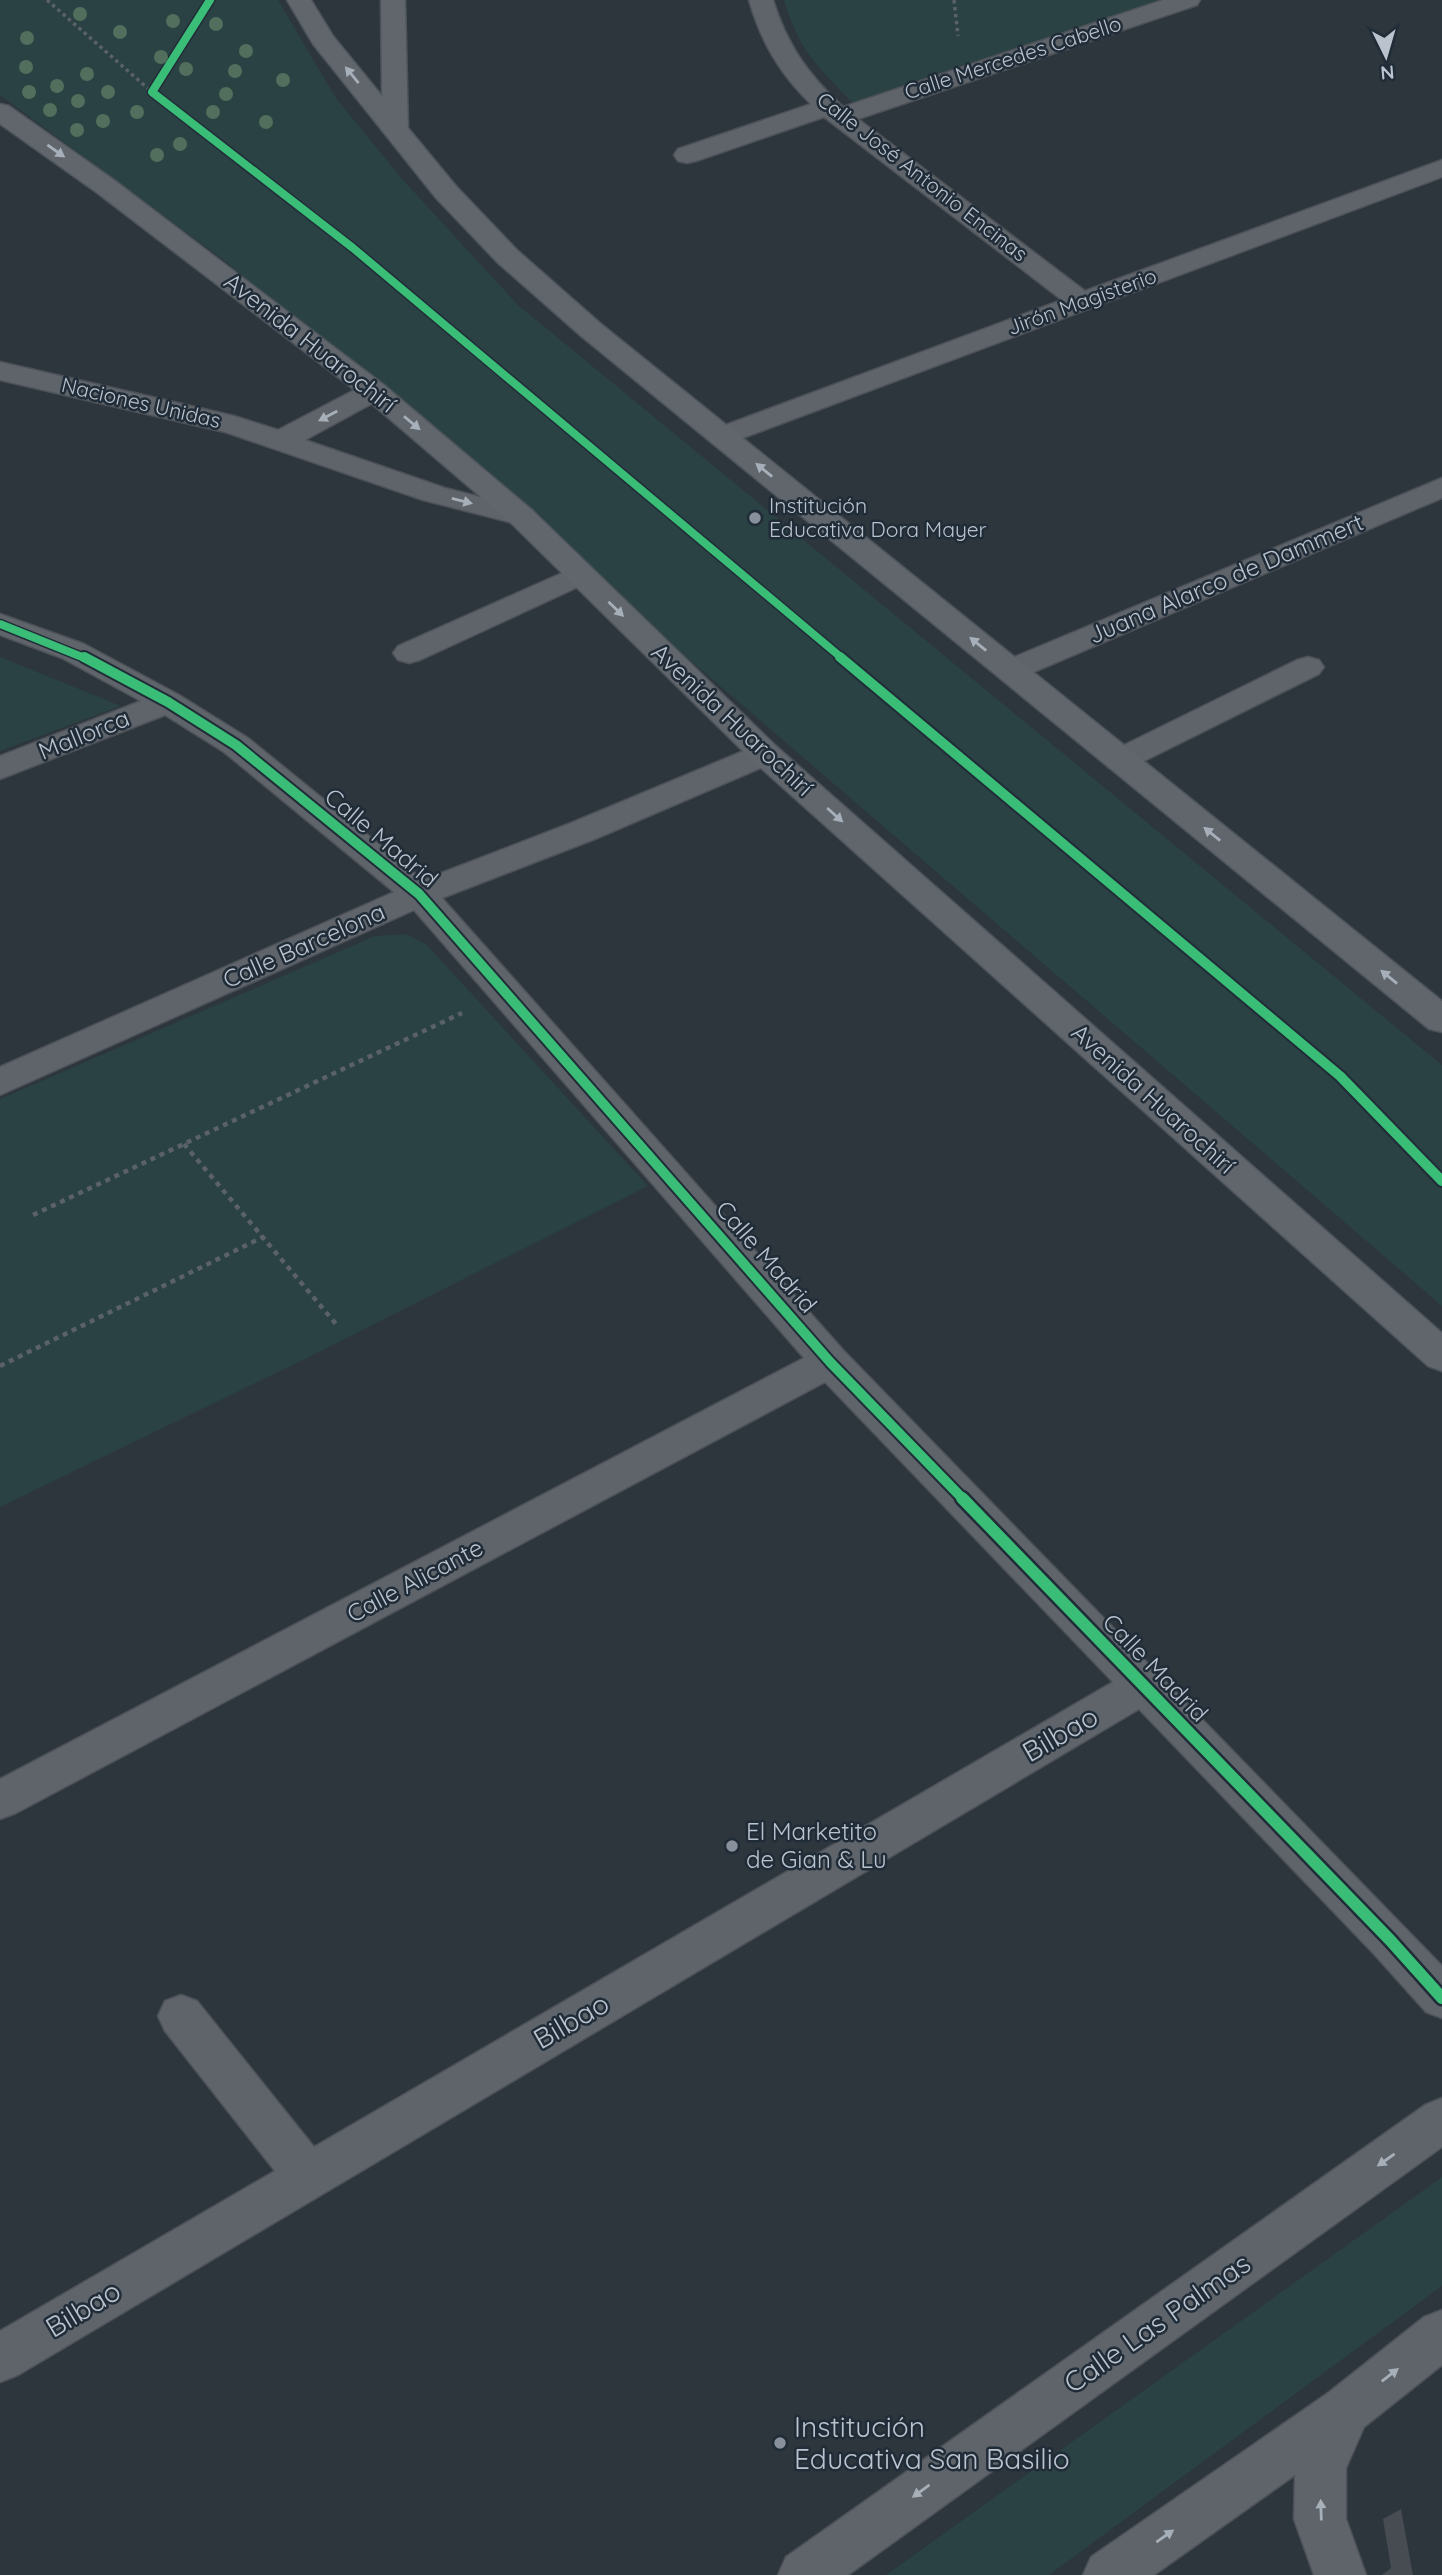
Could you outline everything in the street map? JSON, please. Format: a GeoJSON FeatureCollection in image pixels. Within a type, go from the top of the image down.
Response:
{"type":"FeatureCollection","features":[{"type":"Feature","properties":{"kind":"main road"},"geometry":{"type":"LineString","coordinates":[[299,0],[322,39],[446,192],[507,256],[590,330],[1442,1020]]}},
{"type":"Feature","properties":{"kind":"main road"},"geometry":{"type":"LineString","coordinates":[[393,0],[395,129]]}},
{"type":"Feature","properties":{"kind":"main road","name":"Avenida Huarochirí"},"geometry":{"type":"LineString","coordinates":[[0,112],[105,186],[374,390],[521,516],[765,754],[1442,1356]]}},
{"type":"Feature","properties":{"kind":"street","name":"Calle José Antonio Encinas"},"geometry":{"type":"LineString","coordinates":[[761,0],[768,24],[789,63],[834,112],[1082,302]]}},
{"type":"Feature","properties":{"kind":"street","name":"Calle Mercedes Cabello"},"geometry":{"type":"LineString","coordinates":[[687,155],[834,112],[1188,0]]}},
{"type":"Feature","properties":{"kind":"street","name":"Jirón Magisterio"},"geometry":{"type":"LineString","coordinates":[[722,436],[1442,168]]}},
{"type":"Feature","properties":{"kind":"street","name":"Naciones Unidas"},"geometry":{"type":"LineString","coordinates":[[0,371],[234,425],[434,494],[521,516]]}},
{"type":"Feature","properties":{"kind":"street"},"geometry":{"type":"LineString","coordinates":[[281,441],[374,390]]}},
{"type":"Feature","properties":{"kind":"street","name":"Juana Alarco de Dammert"},"geometry":{"type":"LineString","coordinates":[[1011,670],[1435,498]]}},
{"type":"Feature","properties":{"kind":"street"},"geometry":{"type":"LineString","coordinates":[[409,653],[580,574]]}},
{"type":"Feature","properties":{"kind":"street","name":"Calle Madrid"},"geometry":{"type":"LineString","coordinates":[[0,624],[73,651],[168,702],[236,745],[419,894],[830,1362],[1390,1940],[1442,1998]]}},
{"type":"Feature","properties":{"kind":"street"},"geometry":{"type":"LineString","coordinates":[[1120,760],[1308,667]]}},
{"type":"Feature","properties":{"kind":"street","name":"Mallorca"},"geometry":{"type":"LineString","coordinates":[[0,768],[168,702]]}},
{"type":"Feature","properties":{"kind":"street","name":"Calle Barcelona"},"geometry":{"type":"LineString","coordinates":[[0,1082],[419,894],[583,831],[765,754]]}},
{"type":"Feature","properties":{"kind":"street","name":"Calle Alicante"},"geometry":{"type":"LineString","coordinates":[[0,1800],[830,1362]]}},
{"type":"Feature","properties":{"kind":"street","name":"Bilbao"},"geometry":{"type":"LineString","coordinates":[[0,2358],[1143,1685]]}},
{"type":"Feature","properties":{"kind":"street"},"geometry":{"type":"LineString","coordinates":[[181,2015],[308,2176]]}},
{"type":"Feature","properties":{"kind":"street","name":"Calle Las Palmas"},"geometry":{"type":"LineString","coordinates":[[804,2575],[1442,2120]]}},
{"type":"Feature","properties":{"kind":"street"},"geometry":{"type":"LineString","coordinates":[[1109,2575],[1346,2410],[1442,2334]]}},
{"type":"Feature","properties":{"kind":"street"},"geometry":{"type":"LineString","coordinates":[[1340,2575],[1320,2519],[1321,2468],[1346,2410]]}},
{"type":"Feature","properties":{"kind":"path"},"geometry":{"type":"LineString","coordinates":[[47,0],[155,88],[163,100]]}},
{"type":"Feature","properties":{"kind":"path"},"geometry":{"type":"LineString","coordinates":[[33,1215],[466,1011]]}},
{"type":"Feature","properties":{"kind":"path"},"geometry":{"type":"LineString","coordinates":[[184,1144],[336,1324]]}},
{"type":"Feature","properties":{"kind":"path"},"geometry":{"type":"LineString","coordinates":[[0,1366],[263,1237]]}},
{"type":"Feature","properties":{"kind":"green space"},"geometry":{"type":"Polygon","coordinates":[[[0,0],[278,0],[336,98],[403,180],[518,305],[1442,1065],[1442,1306],[225,261],[0,95],[0,0]]]}},
{"type":"Feature","properties":{"kind":"green space"},"geometry":{"type":"Polygon","coordinates":[[[784,0],[1174,0],[855,105],[821,70],[803,46],[784,0]]]}},
{"type":"Feature","properties":{"kind":"green space"},"geometry":{"type":"Polygon","coordinates":[[[0,657],[121,706],[0,751],[0,657]]]}},
{"type":"Feature","properties":{"kind":"green space"},"geometry":{"type":"Polygon","coordinates":[[[405,934],[426,944],[648,1186],[307,1358],[0,1507],[0,1099],[375,936],[405,934]]]}},
{"type":"Feature","properties":{"kind":"green space"},"geometry":{"type":"Polygon","coordinates":[[[1442,2177],[1442,2286],[1049,2575],[886,2575],[1442,2177]]]}},
{"type":"Feature","properties":{"kind":"building"},"geometry":{"type":"Polygon","coordinates":[[[1401,2509],[1413,2575],[1382,2575],[1391,2568],[1383,2519],[1401,2509]]]}},
{"type":"Feature","properties":{"kind":"cycle path"},"geometry":{"type":"LineString","coordinates":[[210,0],[152,92],[353,248],[1340,1076],[1442,1181]]}},
{"type":"Feature","properties":{"kind":"cycle path"},"geometry":{"type":"LineString","coordinates":[[0,624],[73,651],[168,702],[236,745],[419,894],[830,1362],[1390,1940],[1442,1998]]}},
{"type":"Feature","properties":{"kind":"place","name":"Institución Educativa Dora Mayer"},"geometry":{"type":"Point","coordinates":[755,518]}},
{"type":"Feature","properties":{"kind":"place","name":"El Marketito de Gian & Lu"},"geometry":{"type":"Point","coordinates":[732,1846]}},
{"type":"Feature","properties":{"kind":"place","name":"Institución Educativa San Basilio"},"geometry":{"type":"Point","coordinates":[780,2443]}}]}
